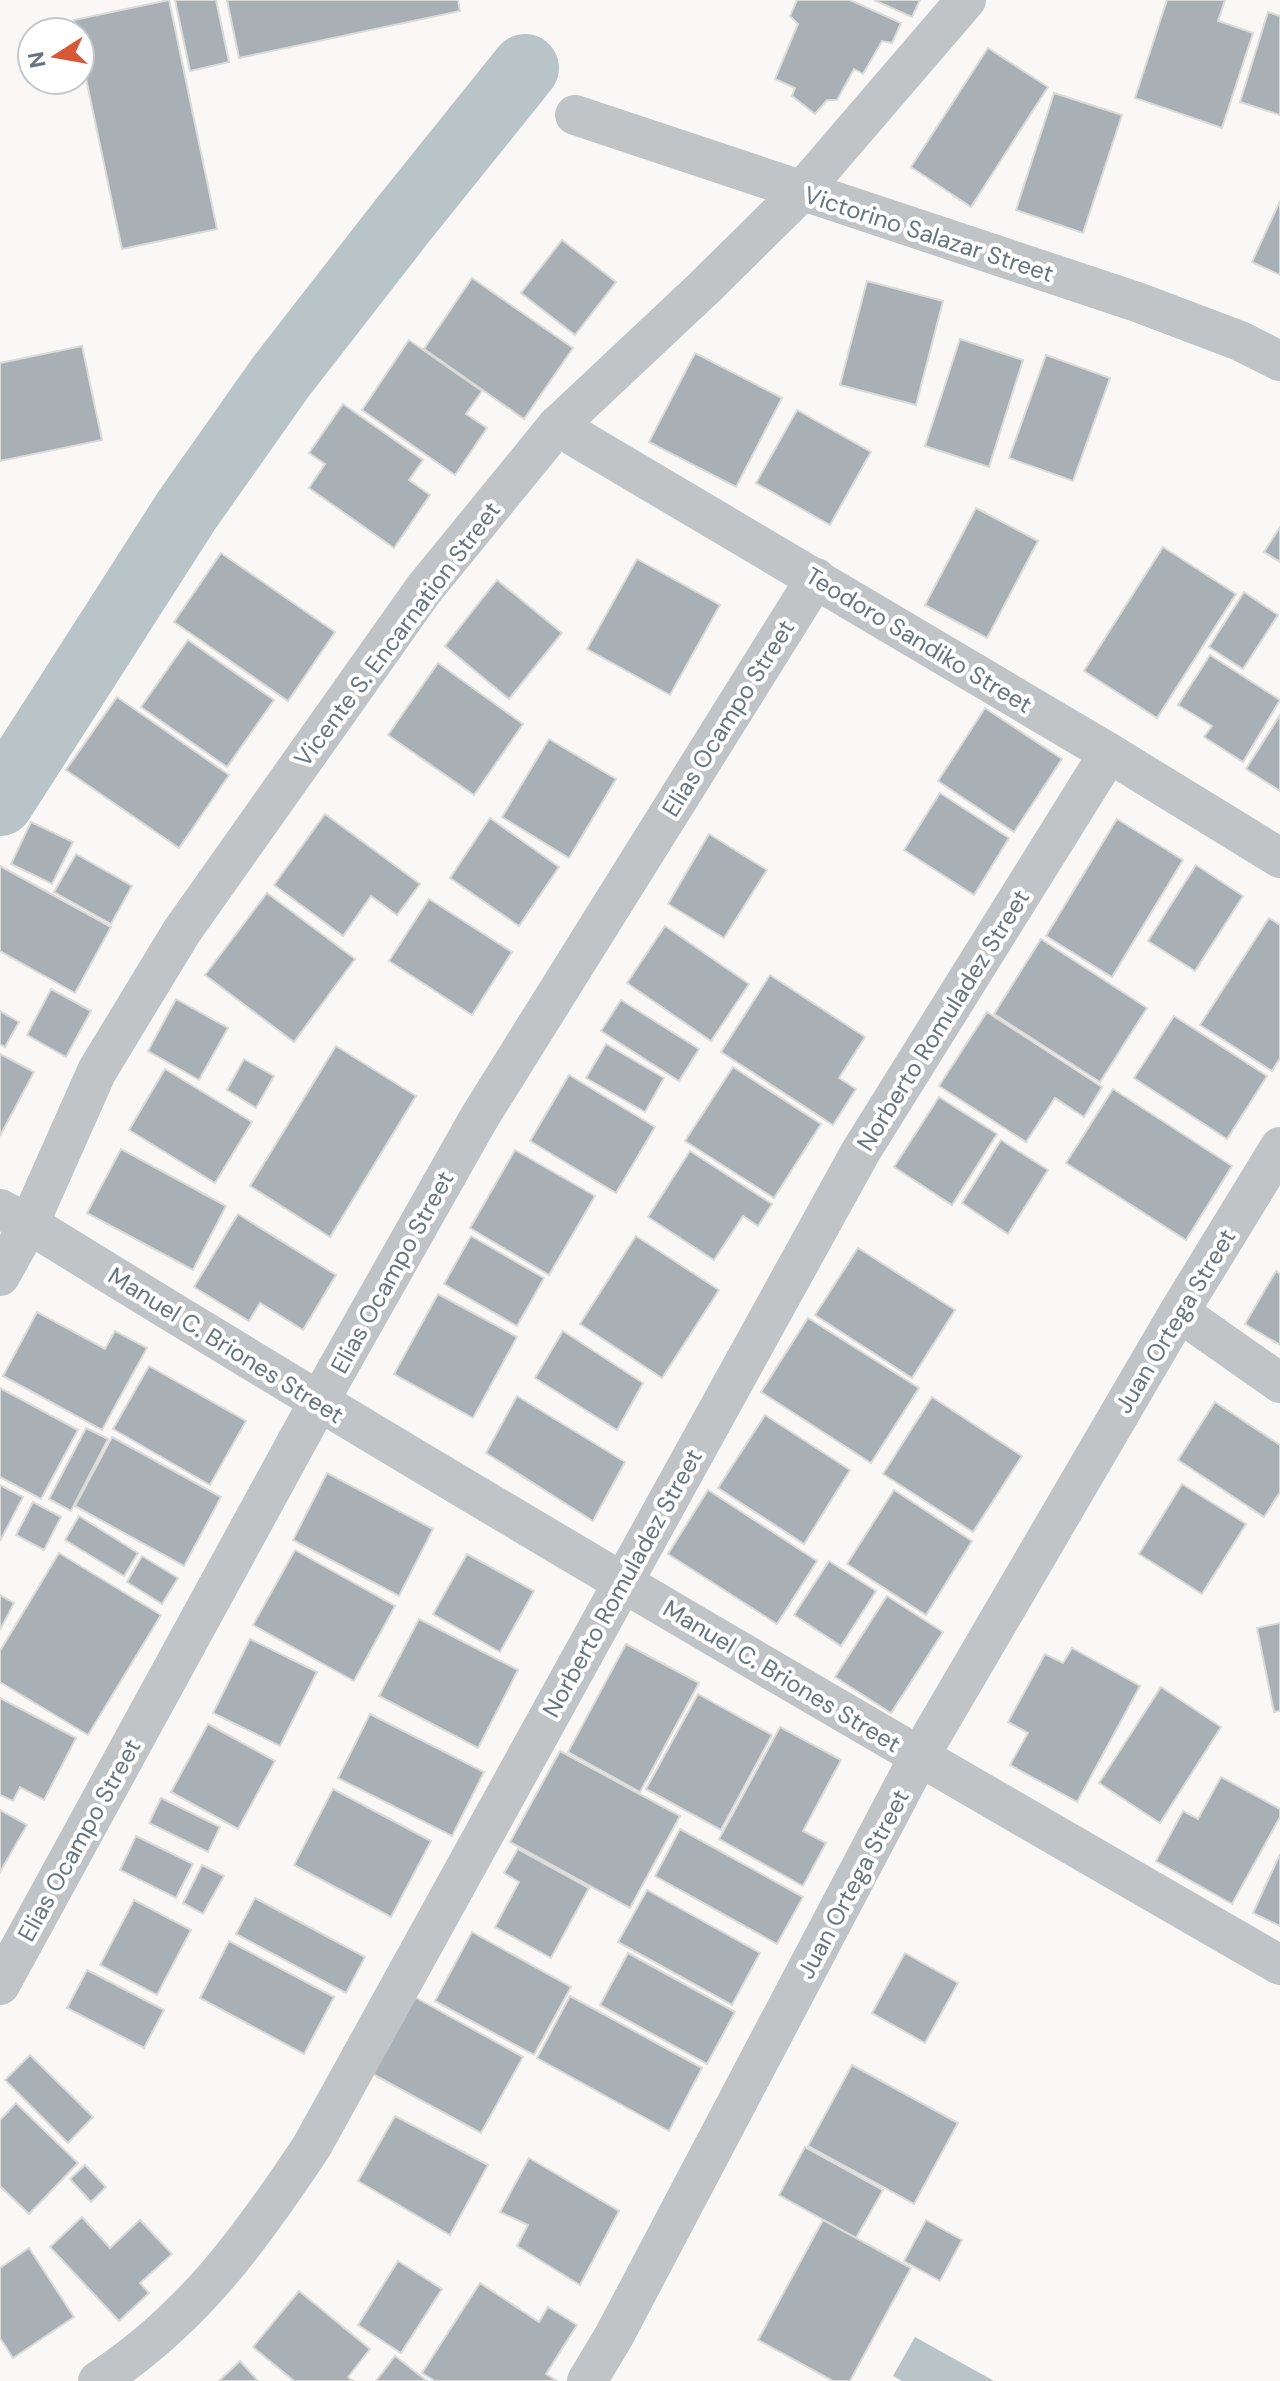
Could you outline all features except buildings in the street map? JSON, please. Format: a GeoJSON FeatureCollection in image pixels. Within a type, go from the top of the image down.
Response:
{"type":"FeatureCollection","features":[{"type":"Feature","properties":{"kind":"street","name":"Vicente S. Encarnation Street"},"geometry":{"type":"LineString","coordinates":[[0,1276],[14,1216],[182,931],[424,589],[557,426],[801,192],[966,0]]}},
{"type":"Feature","properties":{"kind":"street","name":"Victorino Salazar Street"},"geometry":{"type":"LineString","coordinates":[[575,115],[1137,302],[1240,341],[1280,361]]}},
{"type":"Feature","properties":{"kind":"street","name":"Teodoro Sandiko Street"},"geometry":{"type":"LineString","coordinates":[[557,426],[1109,753],[1280,858]]}},
{"type":"Feature","properties":{"kind":"street","name":"Elias Ocampo Street"},"geometry":{"type":"LineString","coordinates":[[0,1985],[318,1403],[479,1118],[816,578]]}},
{"type":"Feature","properties":{"kind":"street","name":"Norberto Romuladez Street"},"geometry":{"type":"LineString","coordinates":[[98,2381],[130,2361],[184,2313],[255,2231],[304,2158],[861,1151],[1109,753]]}},
{"type":"Feature","properties":{"kind":"street","name":"Juan Ortega Street"},"geometry":{"type":"LineString","coordinates":[[587,2381],[614,2336],[919,1757],[1179,1312],[1280,1147]]}},
{"type":"Feature","properties":{"kind":"street","name":"Manuel C. Briones Street"},"geometry":{"type":"LineString","coordinates":[[14,1216],[318,1403],[919,1757],[1280,1965]]}},
{"type":"Feature","properties":{"kind":"street"},"geometry":{"type":"LineString","coordinates":[[1179,1312],[1280,1383]]}},
{"type":"Feature","properties":{"kind":"shaded area"},"geometry":{"type":"Polygon","coordinates":[[[915,2337],[994,2381],[902,2381],[893,2376],[915,2337]]]}},
{"type":"Feature","properties":{"kind":"waterway"},"geometry":{"type":"LineString","coordinates":[[0,802],[187,510],[280,378],[525,68]]}}]}
